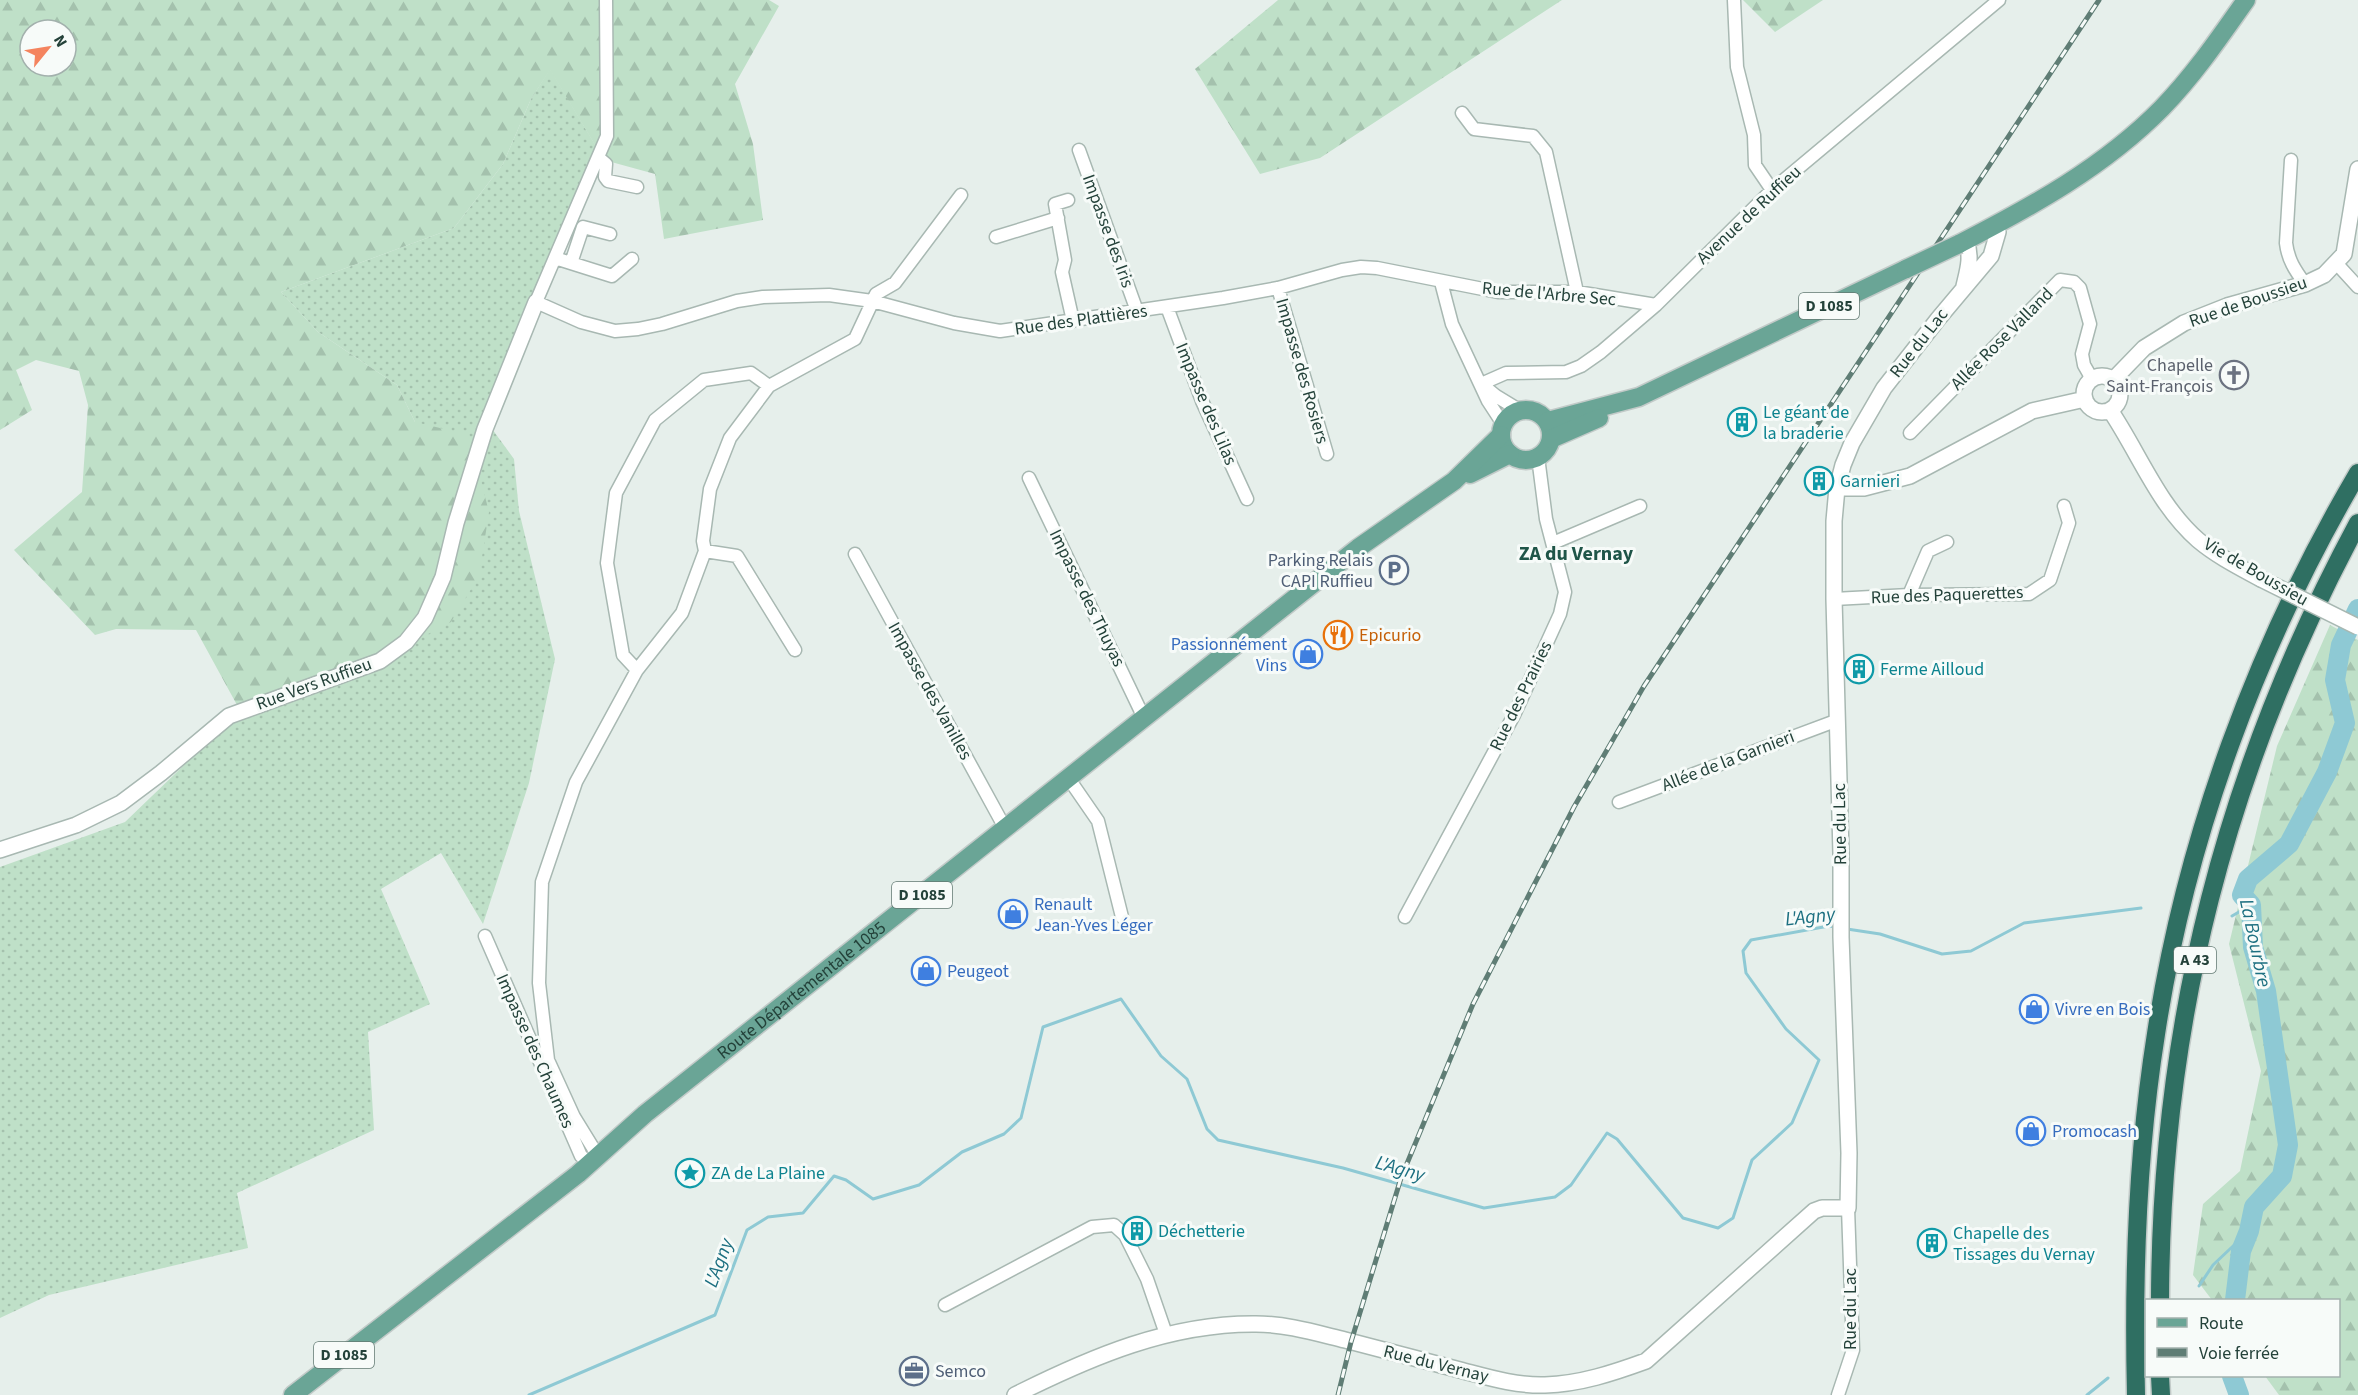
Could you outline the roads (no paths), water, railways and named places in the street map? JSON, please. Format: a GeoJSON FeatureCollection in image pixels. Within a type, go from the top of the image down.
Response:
{"type":"FeatureCollection","features":[{"type":"Feature","properties":{"kind":"highway","name":"A 43"},"geometry":{"type":"LineString","coordinates":[[2136,1395],[2135,1268],[2139,1179],[2156,1032],[2175,936],[2204,823],[2247,699],[2275,632],[2320,541],[2358,473]]}},
{"type":"Feature","properties":{"kind":"highway","name":"A 43"},"geometry":{"type":"LineString","coordinates":[[2160,1299],[2164,1180],[2174,1084],[2190,981],[2212,884],[2244,778],[2272,702],[2301,634],[2358,523]]}},
{"type":"Feature","properties":{"kind":"highway"},"geometry":{"type":"LineString","coordinates":[[2160,1377],[2161,1395]]}},
{"type":"Feature","properties":{"kind":"main road","name":"D 1085"},"geometry":{"type":"LineString","coordinates":[[1550,430],[1639,397],[1962,243],[2065,185],[2104,159],[2163,107],[2196,68],[2246,0]]}},
{"type":"Feature","properties":{"kind":"main road"},"geometry":{"type":"LineString","coordinates":[[1519,410],[1540,413],[1550,430],[1549,446],[1538,457],[1528,460],[1519,459],[1510,454],[1504,446],[1502,430],[1510,415],[1519,410]]}},
{"type":"Feature","properties":{"kind":"main road","name":"D 1085"},"geometry":{"type":"LineString","coordinates":[[1454,481],[1502,430]]}},
{"type":"Feature","properties":{"kind":"main road","name":"D 1085"},"geometry":{"type":"LineString","coordinates":[[1454,481],[1510,454]]}},
{"type":"Feature","properties":{"kind":"main road","name":"Route Départementale 1085"},"geometry":{"type":"LineString","coordinates":[[293,1395],[594,1159],[666,1097],[1358,548],[1454,481]]}},
{"type":"Feature","properties":{"kind":"street"},"geometry":{"type":"LineString","coordinates":[[536,302],[607,136],[606,0]]}},
{"type":"Feature","properties":{"kind":"street"},"geometry":{"type":"LineString","coordinates":[[1734,0],[1737,67],[1754,135],[1755,165],[1772,190]]}},
{"type":"Feature","properties":{"kind":"street","name":"Avenue de Ruffieu"},"geometry":{"type":"LineString","coordinates":[[1481,384],[1506,373],[1566,372],[1581,366],[1601,352],[1656,305],[1772,190],[1999,0]]}},
{"type":"Feature","properties":{"kind":"street"},"geometry":{"type":"LineString","coordinates":[[1462,113],[1474,129],[1533,136],[1546,152],[1577,292]]}},
{"type":"Feature","properties":{"kind":"street","name":"Impasse des Iris"},"geometry":{"type":"LineString","coordinates":[[1079,150],[1137,311]]}},
{"type":"Feature","properties":{"kind":"street"},"geometry":{"type":"LineString","coordinates":[[599,158],[606,164],[605,177],[608,181],[637,187]]}},
{"type":"Feature","properties":{"kind":"street"},"geometry":{"type":"LineString","coordinates":[[2291,160],[2286,243],[2291,265],[2305,284]]}},
{"type":"Feature","properties":{"kind":"street"},"geometry":{"type":"LineString","coordinates":[[2358,169],[2344,254],[2337,264],[2358,287]]}},
{"type":"Feature","properties":{"kind":"street"},"geometry":{"type":"LineString","coordinates":[[594,1159],[548,1060],[539,983],[542,882],[576,782],[637,670],[682,613],[705,550],[703,541],[710,489],[730,438],[768,386],[855,339],[876,294],[895,283],[961,195]]}},
{"type":"Feature","properties":{"kind":"street"},"geometry":{"type":"LineString","coordinates":[[1068,200],[1055,204],[1065,260],[1062,272],[1073,321]]}},
{"type":"Feature","properties":{"kind":"street"},"geometry":{"type":"LineString","coordinates":[[996,237],[1058,218]]}},
{"type":"Feature","properties":{"kind":"street","name":"Rue du Lac"},"geometry":{"type":"LineString","coordinates":[[1838,1395],[1853,1350],[1834,599],[1834,520],[1837,488],[1852,443],[1884,388],[1991,256],[1998,232],[1996,225]]}},
{"type":"Feature","properties":{"kind":"street"},"geometry":{"type":"LineString","coordinates":[[571,263],[583,227],[610,234]]}},
{"type":"Feature","properties":{"kind":"street","name":"Rue du Lac"},"geometry":{"type":"LineString","coordinates":[[1962,243],[1970,252],[1970,263],[1963,289]]}},
{"type":"Feature","properties":{"kind":"street"},"geometry":{"type":"LineString","coordinates":[[555,258],[612,276],[632,259]]}},
{"type":"Feature","properties":{"kind":"street","name":"Rue de Boussieu"},"geometry":{"type":"LineString","coordinates":[[2113,380],[2144,348],[2184,323],[2227,306],[2305,284],[2324,275],[2337,264]]}},
{"type":"Feature","properties":{"kind":"street","name":"Rue des Plattières"},"geometry":{"type":"LineString","coordinates":[[536,302],[581,322],[615,331],[638,329],[728,303],[763,297],[829,295],[872,301],[954,323],[1000,331],[1167,307],[1278,288],[1361,267],[1377,268],[1441,282]]}},
{"type":"Feature","properties":{"kind":"street","name":"Allée Rose Valland"},"geometry":{"type":"LineString","coordinates":[[1910,433],[2060,280],[2074,282],[2080,288],[2090,324],[2082,354],[2084,365],[2092,380]]}},
{"type":"Feature","properties":{"kind":"street"},"geometry":{"type":"LineString","coordinates":[[1441,282],[1452,324],[1502,430]]}},
{"type":"Feature","properties":{"kind":"street","name":"Rue de l'Arbre Sec"},"geometry":{"type":"LineString","coordinates":[[1441,282],[1498,292],[1577,292],[1656,305]]}},
{"type":"Feature","properties":{"kind":"street","name":"Impasse des Rosiers"},"geometry":{"type":"LineString","coordinates":[[1278,288],[1327,454]]}},
{"type":"Feature","properties":{"kind":"street","name":"Rue Vers Ruffieu"},"geometry":{"type":"LineString","coordinates":[[0,850],[76,825],[121,802],[161,773],[228,716],[380,661],[406,642],[425,618],[443,577],[458,514],[485,429],[536,302]]}},
{"type":"Feature","properties":{"kind":"street","name":"Impasse des Lilas"},"geometry":{"type":"LineString","coordinates":[[1167,307],[1202,401],[1247,499]]}},
{"type":"Feature","properties":{"kind":"street"},"geometry":{"type":"LineString","coordinates":[[637,670],[623,655],[608,563],[616,493],[655,420],[704,380],[751,373],[768,386]]}},
{"type":"Feature","properties":{"kind":"street"},"geometry":{"type":"LineString","coordinates":[[2101,376],[2113,380],[2120,392],[2119,399],[2110,410],[2104,412],[2092,409],[2085,399],[2085,386],[2101,376]]}},
{"type":"Feature","properties":{"kind":"street"},"geometry":{"type":"LineString","coordinates":[[1481,384],[1519,410]]}},
{"type":"Feature","properties":{"kind":"street"},"geometry":{"type":"LineString","coordinates":[[1837,488],[1864,488],[1910,476],[2032,411],[2085,399]]}},
{"type":"Feature","properties":{"kind":"street","name":"Vie de Boussieu"},"geometry":{"type":"LineString","coordinates":[[2110,410],[2158,490],[2183,525],[2213,551],[2261,579],[2358,627]]}},
{"type":"Feature","properties":{"kind":"street","name":"Rue des Prairies"},"geometry":{"type":"LineString","coordinates":[[1405,917],[1514,715],[1556,626],[1564,592],[1546,519],[1538,457]]}},
{"type":"Feature","properties":{"kind":"street","name":"Impasse des Thuyas"},"geometry":{"type":"LineString","coordinates":[[1029,478],[1144,718]]}},
{"type":"Feature","properties":{"kind":"street"},"geometry":{"type":"LineString","coordinates":[[1553,543],[1640,506]]}},
{"type":"Feature","properties":{"kind":"street","name":"Rue des Paquerettes"},"geometry":{"type":"LineString","coordinates":[[1834,599],[1909,595],[2029,594],[2050,580],[2069,523],[2064,506]]}},
{"type":"Feature","properties":{"kind":"street"},"geometry":{"type":"LineString","coordinates":[[1909,595],[1928,551],[1947,542]]}},
{"type":"Feature","properties":{"kind":"street"},"geometry":{"type":"LineString","coordinates":[[705,550],[737,556],[795,650]]}},
{"type":"Feature","properties":{"kind":"street","name":"Impasse des Vanilles"},"geometry":{"type":"LineString","coordinates":[[855,554],[1005,828]]}},
{"type":"Feature","properties":{"kind":"street","name":"Allée de la Garnieri"},"geometry":{"type":"LineString","coordinates":[[1619,802],[1838,720]]}},
{"type":"Feature","properties":{"kind":"street"},"geometry":{"type":"LineString","coordinates":[[1069,779],[1098,821],[1122,917]]}},
{"type":"Feature","properties":{"kind":"street","name":"Impasse des Chaumes"},"geometry":{"type":"LineString","coordinates":[[484,936],[581,1156],[594,1159]]}},
{"type":"Feature","properties":{"kind":"street","name":"Rue du Vernay"},"geometry":{"type":"LineString","coordinates":[[1015,1395],[1098,1357],[1166,1334],[1215,1325],[1258,1323],[1283,1326],[1508,1382],[1543,1385],[1575,1382],[1612,1374],[1646,1361],[1808,1215],[1822,1208],[1848,1208]]}},
{"type":"Feature","properties":{"kind":"street"},"geometry":{"type":"LineString","coordinates":[[945,1305],[1092,1227],[1114,1226],[1125,1235],[1147,1279],[1166,1334]]}},
{"type":"Feature","properties":{"kind":"waterway","name":"La Bourbre"},"geometry":{"type":"LineString","coordinates":[[2235,1299],[2241,1251],[2249,1231],[2254,1207],[2282,1176],[2288,1145],[2266,991],[2253,947],[2251,905],[2242,895],[2248,879],[2289,844],[2327,772],[2345,723],[2335,680],[2341,645],[2358,609]]}},
{"type":"Feature","properties":{"kind":"waterway","name":"L'Agny"},"geometry":{"type":"LineString","coordinates":[[2232,916],[2251,905]]}},
{"type":"Feature","properties":{"kind":"waterway","name":"L'Agny"},"geometry":{"type":"LineString","coordinates":[[1847,929],[1880,934],[1942,954],[1971,951],[2024,923],[2141,908]]}},
{"type":"Feature","properties":{"kind":"waterway","name":"L'Agny"},"geometry":{"type":"LineString","coordinates":[[529,1395],[715,1315],[747,1230],[768,1217],[803,1213],[834,1176],[846,1180],[873,1199],[919,1185],[962,1152],[1004,1134],[1021,1118],[1043,1027],[1121,999],[1161,1056],[1187,1079],[1207,1129],[1218,1140],[1343,1168],[1484,1208],[1555,1197],[1571,1185],[1607,1133],[1617,1139],[1683,1218],[1718,1228],[1733,1218],[1752,1160],[1792,1123],[1819,1060],[1786,1029],[1746,973],[1743,951],[1751,940],[1829,926],[1835,927]]}},
{"type":"Feature","properties":{"kind":"waterway"},"geometry":{"type":"LineString","coordinates":[[2199,1286],[2213,1265],[2249,1231]]}},
{"type":"Feature","properties":{"kind":"waterway","name":"La Bourbre"},"geometry":{"type":"LineString","coordinates":[[2232,1377],[2239,1395]]}},
{"type":"Feature","properties":{"kind":"waterway"},"geometry":{"type":"LineString","coordinates":[[2087,1395],[2108,1378]]}},
{"type":"Feature","properties":{"kind":"railway"},"geometry":{"type":"LineString","coordinates":[[1338,1395],[1351,1342],[1401,1178],[1473,1004],[1574,807],[1644,686],[2099,0]]}},
{"type":"Feature","properties":{"kind":"place","name":"Chapelle Saint-François"},"geometry":{"type":"Point","coordinates":[2234,375]}},
{"type":"Feature","properties":{"kind":"place","name":"Le géant de la braderie"},"geometry":{"type":"Point","coordinates":[1742,422]}},
{"type":"Feature","properties":{"kind":"place","name":"Garnieri"},"geometry":{"type":"Point","coordinates":[1819,481]}},
{"type":"Feature","properties":{"kind":"place","name":"Parking Relais CAPI Ruffieu"},"geometry":{"type":"Point","coordinates":[1394,570]}},
{"type":"Feature","properties":{"kind":"place","name":"Epicurio"},"geometry":{"type":"Point","coordinates":[1338,635]}},
{"type":"Feature","properties":{"kind":"place","name":"Passionnément Vins"},"geometry":{"type":"Point","coordinates":[1308,654]}},
{"type":"Feature","properties":{"kind":"place","name":"Ferme Ailloud"},"geometry":{"type":"Point","coordinates":[1859,669]}},
{"type":"Feature","properties":{"kind":"place","name":"Renault Jean-Yves Léger"},"geometry":{"type":"Point","coordinates":[1013,914]}},
{"type":"Feature","properties":{"kind":"place","name":"Peugeot"},"geometry":{"type":"Point","coordinates":[926,971]}},
{"type":"Feature","properties":{"kind":"place","name":"Vivre en Bois"},"geometry":{"type":"Point","coordinates":[2034,1009]}},
{"type":"Feature","properties":{"kind":"place","name":"Promocash"},"geometry":{"type":"Point","coordinates":[2031,1131]}},
{"type":"Feature","properties":{"kind":"place","name":"ZA de La Plaine"},"geometry":{"type":"Point","coordinates":[690,1173]}},
{"type":"Feature","properties":{"kind":"place","name":"Déchetterie"},"geometry":{"type":"Point","coordinates":[1137,1231]}},
{"type":"Feature","properties":{"kind":"place","name":"Chapelle des Tissages du Vernay"},"geometry":{"type":"Point","coordinates":[1932,1243]}},
{"type":"Feature","properties":{"kind":"place","name":"Semco"},"geometry":{"type":"Point","coordinates":[914,1371]}},
{"type":"Feature","properties":{"kind":"district","name":"ZA du Vernay"},"geometry":{"type":"Point","coordinates":[1576,554]}}]}
